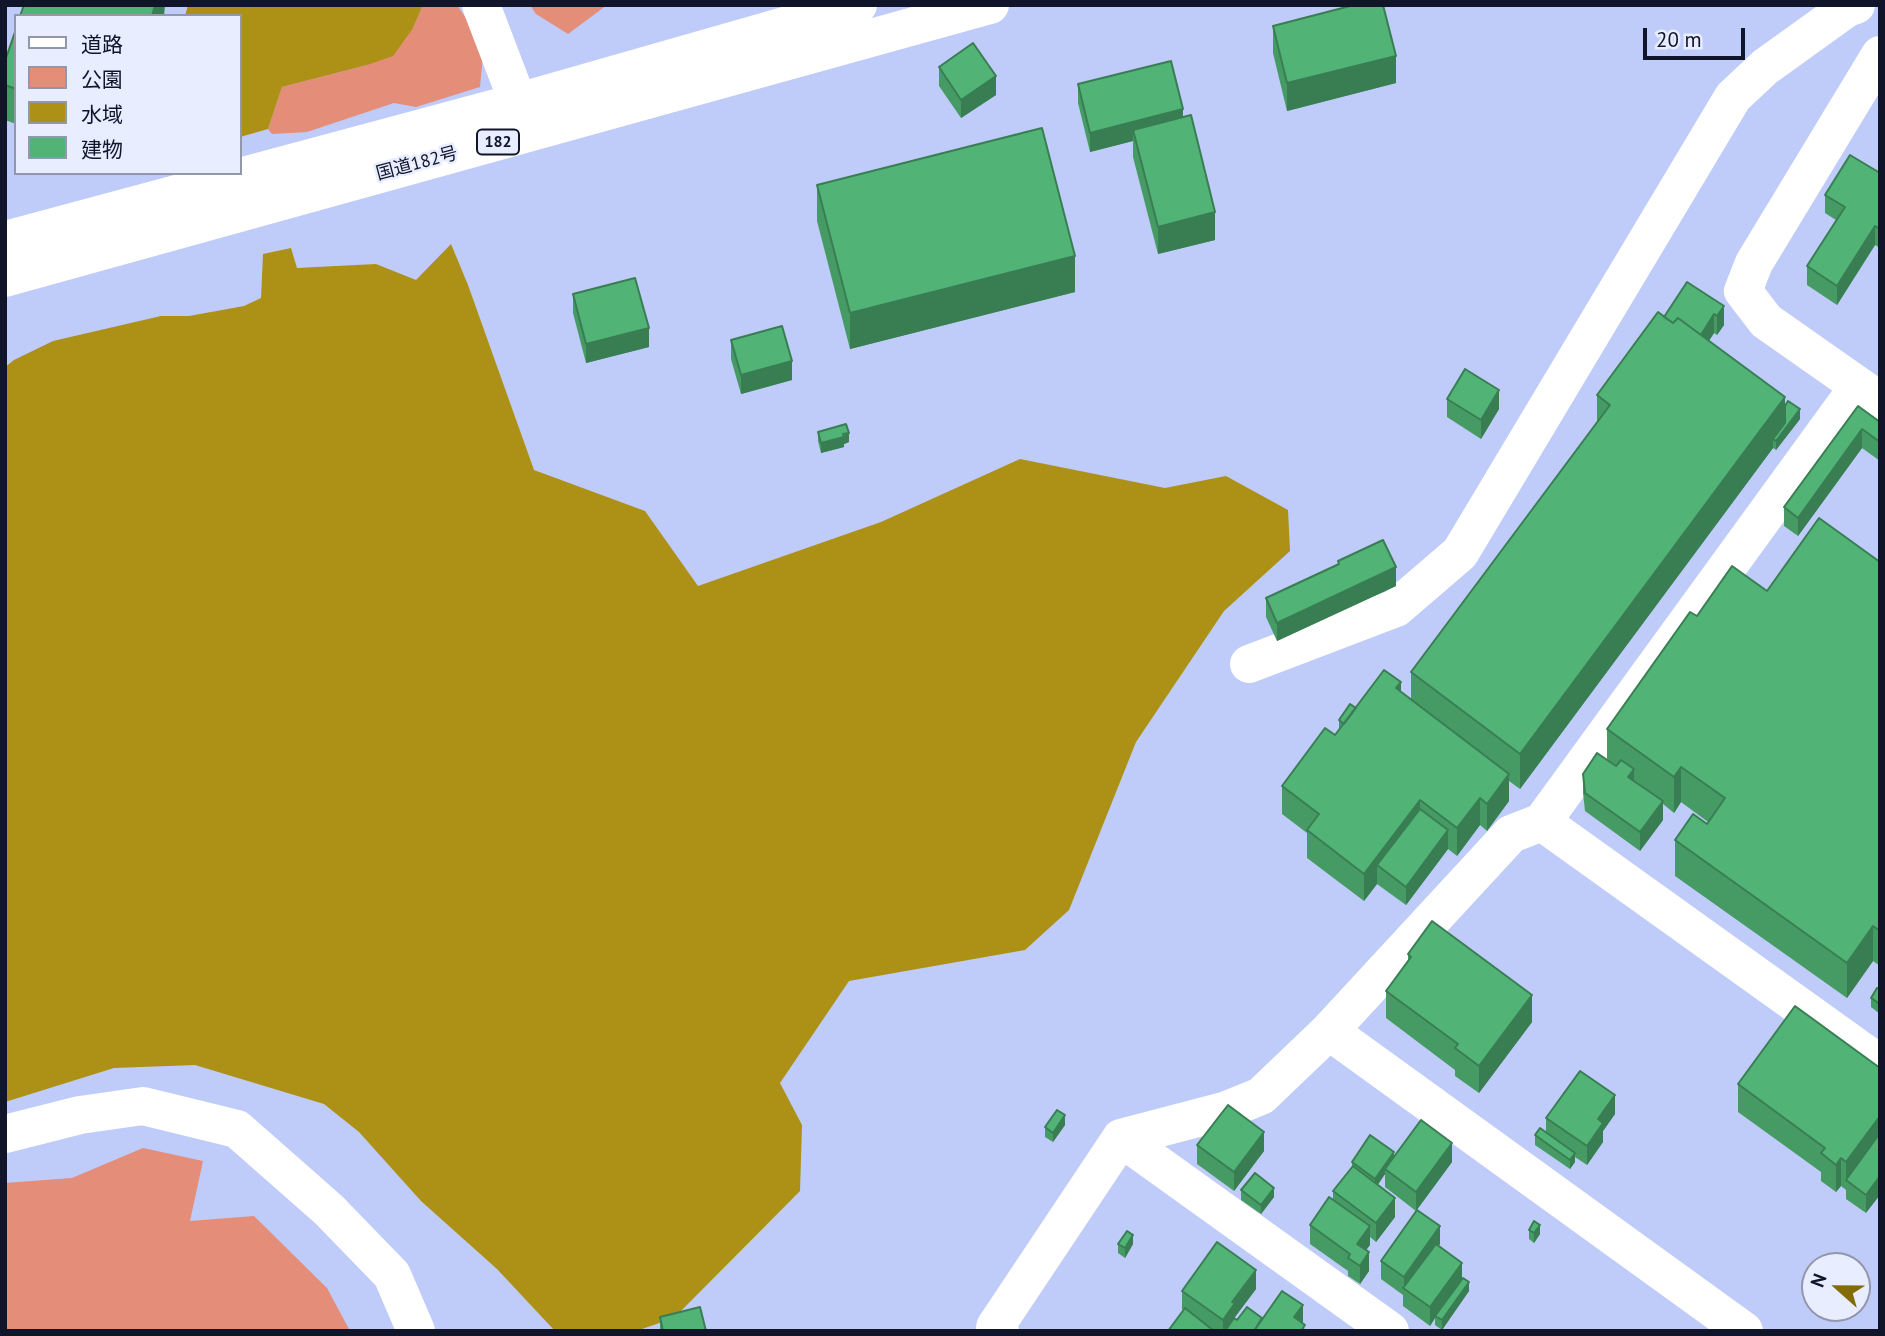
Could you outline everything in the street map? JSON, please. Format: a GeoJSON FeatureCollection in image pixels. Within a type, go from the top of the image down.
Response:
{"type":"FeatureCollection","features":[{"type":"Feature","properties":{"kind":"main road"},"geometry":{"type":"LineString","coordinates":[[481,5],[518,102]]}},
{"type":"Feature","properties":{"kind":"main road","name":"国道182号"},"geometry":{"type":"LineString","coordinates":[[5,240],[518,102],[858,5]]}},
{"type":"Feature","properties":{"kind":"main road","name":"国道182号"},"geometry":{"type":"LineString","coordinates":[[5,278],[990,5]]}},
{"type":"Feature","properties":{"kind":"main road"},"geometry":{"type":"LineString","coordinates":[[1250,664],[1396,608],[1460,553],[1733,97],[1765,67],[1847,8],[1856,5]]}},
{"type":"Feature","properties":{"kind":"main road"},"geometry":{"type":"LineString","coordinates":[[1000,1331],[995,1327],[1121,1138],[1224,1111],[1261,1096],[1329,1031],[1511,834],[1542,822],[1869,393],[1766,321],[1743,291],[1754,263],[1880,55]]}},
{"type":"Feature","properties":{"kind":"main road"},"geometry":{"type":"LineString","coordinates":[[1542,822],[1880,1064]]}},
{"type":"Feature","properties":{"kind":"main road"},"geometry":{"type":"LineString","coordinates":[[1329,1031],[1744,1331]]}},
{"type":"Feature","properties":{"kind":"main road"},"geometry":{"type":"LineString","coordinates":[[5,1134],[80,1115],[143,1106],[237,1129],[329,1210],[392,1275],[416,1331]]}},
{"type":"Feature","properties":{"kind":"main road"},"geometry":{"type":"LineString","coordinates":[[1121,1138],[1390,1331]]}},
{"type":"Feature","properties":{"kind":"green space"},"geometry":{"type":"Polygon","coordinates":[[[423,5],[457,5],[484,45],[480,87],[416,107],[394,103],[307,132],[272,134],[268,129],[282,87],[367,65],[413,28],[423,5]]]}},
{"type":"Feature","properties":{"kind":"green space"},"geometry":{"type":"Polygon","coordinates":[[[530,5],[607,5],[568,34],[536,14],[530,5]]]}},
{"type":"Feature","properties":{"kind":"green space"},"geometry":{"type":"Polygon","coordinates":[[[143,1148],[203,1161],[190,1221],[254,1216],[327,1288],[350,1331],[5,1331],[5,1183],[72,1178],[143,1148]]]}},
{"type":"Feature","properties":{"kind":"water"},"geometry":{"type":"Polygon","coordinates":[[[188,5],[423,5],[413,28],[393,56],[282,87],[268,129],[242,136],[242,14],[186,14],[188,5]]]}},
{"type":"Feature","properties":{"kind":"water"},"geometry":{"type":"Polygon","coordinates":[[[451,244],[534,470],[645,511],[698,586],[881,522],[1020,459],[1165,488],[1226,476],[1288,510],[1290,551],[1224,611],[1136,742],[1069,910],[1025,950],[849,981],[780,1083],[802,1125],[800,1191],[674,1318],[636,1331],[555,1331],[497,1269],[421,1201],[359,1132],[324,1104],[195,1065],[114,1068],[5,1102],[5,367],[53,341],[161,316],[189,316],[244,306],[261,298],[263,254],[291,248],[297,268],[376,264],[416,280],[451,244]]]}},
{"type":"Feature","properties":{"kind":"building"},"geometry":{"type":"Polygon","coordinates":[[[24,5],[155,5],[153,14],[21,14],[24,5]]]}},
{"type":"Feature","properties":{"kind":"building"},"geometry":{"type":"Polygon","coordinates":[[[1354,5],[1383,5],[1396,56],[1287,83],[1273,26],[1354,5]]]}},
{"type":"Feature","properties":{"kind":"building"},"geometry":{"type":"Polygon","coordinates":[[[14,35],[14,88],[5,85],[5,61],[14,35]]]}},
{"type":"Feature","properties":{"kind":"building"},"geometry":{"type":"Polygon","coordinates":[[[973,43],[996,76],[961,100],[939,67],[973,43]]]}},
{"type":"Feature","properties":{"kind":"building"},"geometry":{"type":"Polygon","coordinates":[[[1171,61],[1183,109],[1090,133],[1078,84],[1171,61]]]}},
{"type":"Feature","properties":{"kind":"building"},"geometry":{"type":"Polygon","coordinates":[[[1191,115],[1215,212],[1158,227],[1133,130],[1191,115]]]}},
{"type":"Feature","properties":{"kind":"building"},"geometry":{"type":"Polygon","coordinates":[[[1042,128],[1075,256],[850,313],[817,185],[1042,128]]]}},
{"type":"Feature","properties":{"kind":"building"},"geometry":{"type":"Polygon","coordinates":[[[1850,155],[1880,173],[1880,229],[1875,226],[1837,286],[1807,266],[1845,207],[1825,195],[1850,155]]]}},
{"type":"Feature","properties":{"kind":"building"},"geometry":{"type":"Polygon","coordinates":[[[635,278],[649,328],[586,344],[573,294],[635,278]]]}},
{"type":"Feature","properties":{"kind":"building"},"geometry":{"type":"Polygon","coordinates":[[[1687,282],[1724,306],[1717,316],[1714,314],[1701,335],[1678,318],[1673,323],[1664,317],[1687,282]]]}},
{"type":"Feature","properties":{"kind":"building"},"geometry":{"type":"Polygon","coordinates":[[[1658,312],[1673,323],[1678,318],[1785,397],[1520,754],[1411,672],[1610,405],[1597,395],[1658,312]]]}},
{"type":"Feature","properties":{"kind":"building"},"geometry":{"type":"Polygon","coordinates":[[[782,326],[792,361],[741,375],[731,340],[782,326]]]}},
{"type":"Feature","properties":{"kind":"building"},"geometry":{"type":"Polygon","coordinates":[[[1465,369],[1499,390],[1481,420],[1447,399],[1465,369]]]}},
{"type":"Feature","properties":{"kind":"building"},"geometry":{"type":"Polygon","coordinates":[[[1788,401],[1800,409],[1776,441],[1773,439],[1785,423],[1785,406],[1788,401]]]}},
{"type":"Feature","properties":{"kind":"building"},"geometry":{"type":"Polygon","coordinates":[[[1858,406],[1880,422],[1880,442],[1862,429],[1798,518],[1784,507],[1858,406]]]}},
{"type":"Feature","properties":{"kind":"building"},"geometry":{"type":"Polygon","coordinates":[[[846,424],[849,433],[843,434],[844,437],[821,443],[818,432],[846,424]]]}},
{"type":"Feature","properties":{"kind":"building"},"geometry":{"type":"Polygon","coordinates":[[[1819,518],[1880,562],[1880,931],[1873,926],[1847,963],[1675,840],[1693,814],[1707,824],[1725,798],[1681,767],[1674,777],[1607,729],[1690,612],[1697,616],[1732,566],[1767,591],[1819,518]]]}},
{"type":"Feature","properties":{"kind":"building"},"geometry":{"type":"Polygon","coordinates":[[[1383,540],[1396,567],[1277,623],[1266,598],[1383,540]]]}},
{"type":"Feature","properties":{"kind":"building"},"geometry":{"type":"Polygon","coordinates":[[[1384,670],[1401,682],[1396,688],[1509,774],[1487,804],[1480,798],[1457,828],[1420,800],[1364,874],[1307,830],[1319,814],[1282,786],[1325,728],[1335,735],[1384,670]]]}},
{"type":"Feature","properties":{"kind":"building"},"geometry":{"type":"Polygon","coordinates":[[[1350,704],[1356,708],[1344,724],[1339,720],[1350,704]]]}},
{"type":"Feature","properties":{"kind":"building"},"geometry":{"type":"Polygon","coordinates":[[[1597,753],[1616,766],[1621,760],[1634,769],[1628,777],[1663,801],[1640,832],[1585,793],[1583,774],[1597,753]]]}},
{"type":"Feature","properties":{"kind":"building"},"geometry":{"type":"Polygon","coordinates":[[[1420,809],[1448,830],[1406,887],[1377,865],[1420,809]]]}},
{"type":"Feature","properties":{"kind":"building"},"geometry":{"type":"Polygon","coordinates":[[[1432,921],[1532,995],[1479,1066],[1455,1048],[1458,1044],[1386,991],[1411,957],[1408,954],[1432,921]]]}},
{"type":"Feature","properties":{"kind":"building"},"geometry":{"type":"Polygon","coordinates":[[[1877,988],[1880,989],[1880,1004],[1871,998],[1877,988]]]}},
{"type":"Feature","properties":{"kind":"building"},"geometry":{"type":"Polygon","coordinates":[[[1795,1006],[1880,1068],[1880,1116],[1846,1162],[1841,1158],[1836,1165],[1821,1153],[1825,1148],[1738,1084],[1795,1006]]]}},
{"type":"Feature","properties":{"kind":"building"},"geometry":{"type":"Polygon","coordinates":[[[1580,1071],[1615,1095],[1598,1119],[1603,1123],[1587,1146],[1546,1118],[1580,1071]]]}},
{"type":"Feature","properties":{"kind":"building"},"geometry":{"type":"Polygon","coordinates":[[[1228,1105],[1264,1132],[1234,1172],[1197,1145],[1228,1105]]]}},
{"type":"Feature","properties":{"kind":"building"},"geometry":{"type":"Polygon","coordinates":[[[1057,1110],[1065,1115],[1053,1133],[1045,1127],[1057,1110]]]}},
{"type":"Feature","properties":{"kind":"building"},"geometry":{"type":"Polygon","coordinates":[[[1421,1120],[1452,1143],[1416,1192],[1385,1169],[1421,1120]]]}},
{"type":"Feature","properties":{"kind":"building"},"geometry":{"type":"Polygon","coordinates":[[[1540,1128],[1575,1153],[1570,1160],[1535,1135],[1540,1128]]]}},
{"type":"Feature","properties":{"kind":"building"},"geometry":{"type":"Polygon","coordinates":[[[1880,1133],[1880,1176],[1866,1195],[1846,1180],[1880,1133]]]}},
{"type":"Feature","properties":{"kind":"building"},"geometry":{"type":"Polygon","coordinates":[[[1370,1135],[1394,1152],[1375,1179],[1352,1162],[1370,1135]]]}},
{"type":"Feature","properties":{"kind":"building"},"geometry":{"type":"Polygon","coordinates":[[[1353,1166],[1395,1198],[1376,1223],[1333,1191],[1353,1166]]]}},
{"type":"Feature","properties":{"kind":"building"},"geometry":{"type":"Polygon","coordinates":[[[1255,1173],[1274,1188],[1261,1205],[1241,1190],[1255,1173]]]}},
{"type":"Feature","properties":{"kind":"building"},"geometry":{"type":"Polygon","coordinates":[[[1329,1197],[1370,1226],[1357,1244],[1369,1252],[1360,1266],[1348,1258],[1350,1254],[1310,1225],[1329,1197]]]}},
{"type":"Feature","properties":{"kind":"building"},"geometry":{"type":"Polygon","coordinates":[[[1417,1210],[1440,1226],[1404,1277],[1381,1261],[1417,1210]]]}},
{"type":"Feature","properties":{"kind":"building"},"geometry":{"type":"Polygon","coordinates":[[[1534,1221],[1540,1225],[1534,1233],[1529,1230],[1534,1221]]]}},
{"type":"Feature","properties":{"kind":"building"},"geometry":{"type":"Polygon","coordinates":[[[1127,1231],[1133,1235],[1125,1248],[1118,1244],[1127,1231]]]}},
{"type":"Feature","properties":{"kind":"building"},"geometry":{"type":"Polygon","coordinates":[[[1217,1242],[1256,1270],[1232,1302],[1235,1303],[1223,1320],[1182,1291],[1217,1242]]]}},
{"type":"Feature","properties":{"kind":"building"},"geometry":{"type":"Polygon","coordinates":[[[1436,1244],[1462,1263],[1430,1307],[1403,1288],[1436,1244]]]}},
{"type":"Feature","properties":{"kind":"building"},"geometry":{"type":"Polygon","coordinates":[[[1463,1278],[1469,1282],[1442,1320],[1435,1316],[1463,1278]]]}},
{"type":"Feature","properties":{"kind":"building"},"geometry":{"type":"Polygon","coordinates":[[[1282,1291],[1303,1305],[1294,1317],[1305,1325],[1301,1331],[1254,1331],[1282,1291]]]}},
{"type":"Feature","properties":{"kind":"building"},"geometry":{"type":"Polygon","coordinates":[[[700,1307],[706,1331],[663,1331],[660,1317],[700,1307]]]}},
{"type":"Feature","properties":{"kind":"building"},"geometry":{"type":"Polygon","coordinates":[[[1247,1307],[1262,1318],[1254,1331],[1225,1331],[1234,1318],[1237,1320],[1247,1307]]]}},
{"type":"Feature","properties":{"kind":"building"},"geometry":{"type":"Polygon","coordinates":[[[1185,1308],[1214,1331],[1168,1331],[1185,1308]]]}}]}
